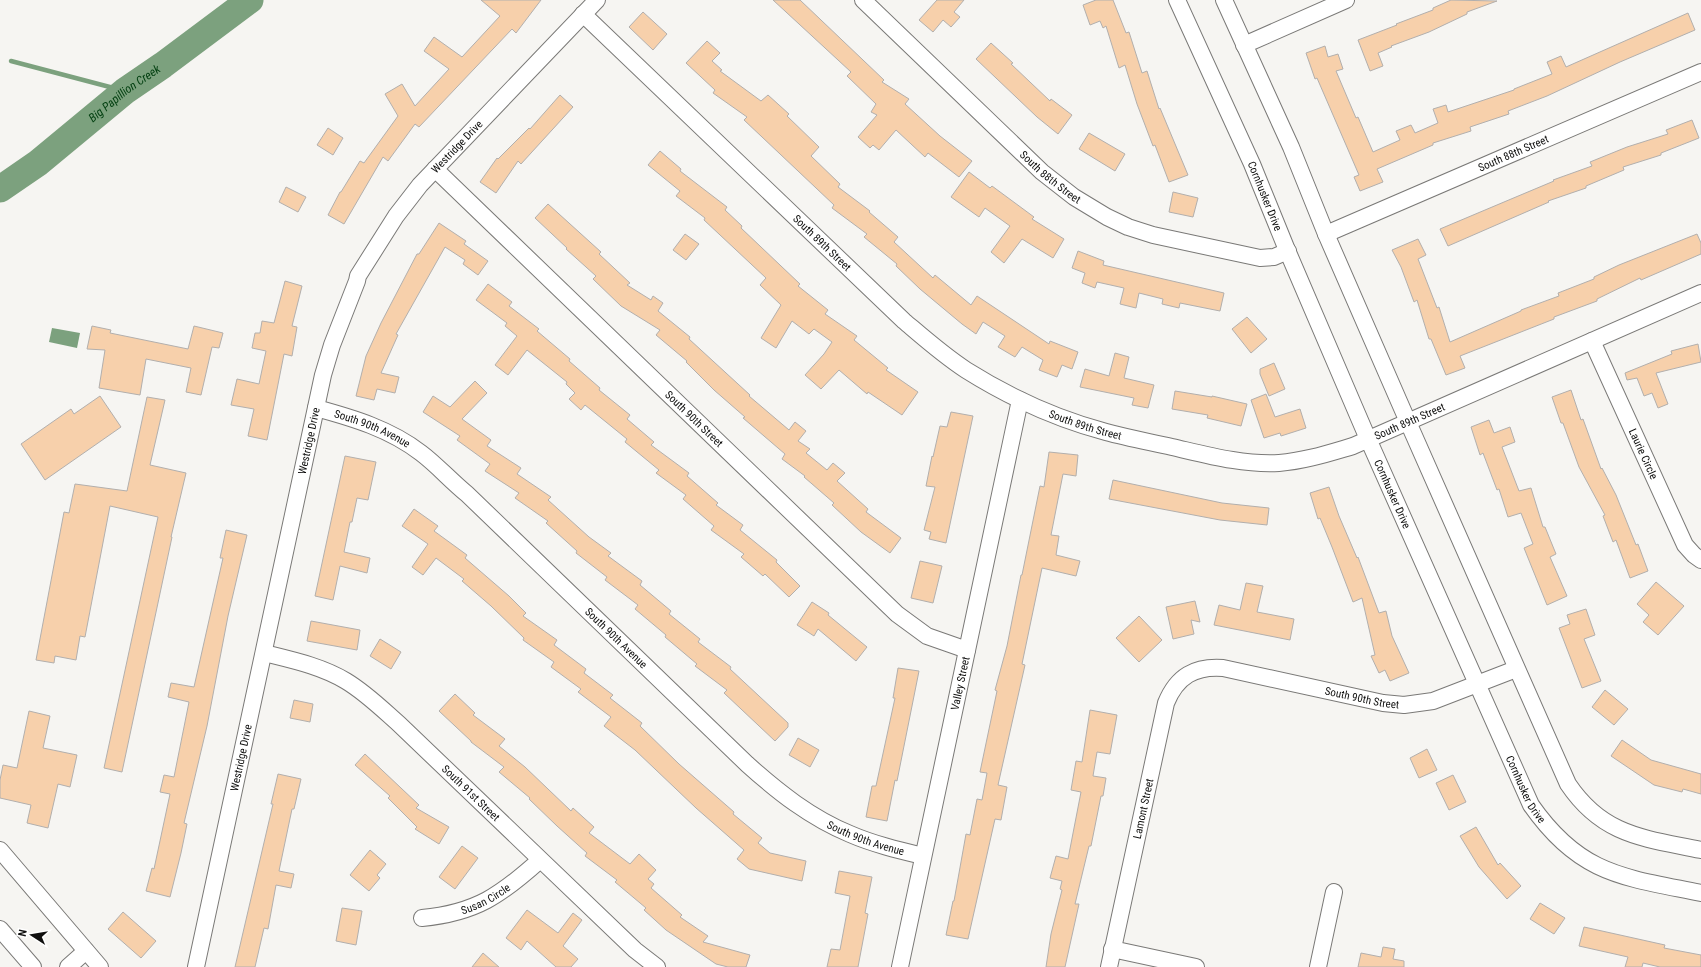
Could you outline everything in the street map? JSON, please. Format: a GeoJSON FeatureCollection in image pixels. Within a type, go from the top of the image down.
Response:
{"type":"FeatureCollection","features":[{"type":"Feature","properties":{"kind":"street","name":"Westridge Drive"},"geometry":{"type":"LineString","coordinates":[[196,967],[316,408],[332,345],[358,276],[396,216],[435,169],[597,0]]}},
{"type":"Feature","properties":{"kind":"street","name":"Cornhusker Drive"},"geometry":{"type":"LineString","coordinates":[[1178,0],[1252,164],[1369,439],[1531,805],[1543,823],[1564,845],[1576,854],[1606,871],[1630,879],[1701,893]]}},
{"type":"Feature","properties":{"kind":"street"},"geometry":{"type":"LineString","coordinates":[[1224,0],[1292,147],[1326,234],[1516,669],[1568,784],[1584,805],[1601,819],[1623,831],[1641,838],[1701,850]]}},
{"type":"Feature","properties":{"kind":"street"},"geometry":{"type":"LineString","coordinates":[[1244,45],[1346,0]]}},
{"type":"Feature","properties":{"kind":"street","name":"South 88th Street"},"geometry":{"type":"LineString","coordinates":[[874,4],[1042,172],[1074,197],[1108,217],[1153,235],[1260,258],[1274,257],[1288,251]]}},
{"type":"Feature","properties":{"kind":"street","name":"South 89th Street"},"geometry":{"type":"LineString","coordinates":[[583,14],[904,321],[936,348],[964,369],[1020,400],[1063,419],[1106,432],[1222,458],[1248,462],[1279,463],[1310,458],[1353,446],[1701,294]]}},
{"type":"Feature","properties":{"kind":"street","name":"South 88th Street"},"geometry":{"type":"LineString","coordinates":[[1326,234],[1701,72]]}},
{"type":"Feature","properties":{"kind":"street","name":"South 90th Street"},"geometry":{"type":"LineString","coordinates":[[435,169],[897,614],[928,636],[967,650]]}},
{"type":"Feature","properties":{"kind":"street","name":"Laurie Circle"},"geometry":{"type":"LineString","coordinates":[[1592,341],[1685,545],[1701,560]]}},
{"type":"Feature","properties":{"kind":"street","name":"Valley Street"},"geometry":{"type":"LineString","coordinates":[[900,967],[1020,400]]}},
{"type":"Feature","properties":{"kind":"street","name":"South 90th Avenue"},"geometry":{"type":"LineString","coordinates":[[316,408],[352,418],[375,427],[399,438],[421,453],[466,494],[747,764],[787,798],[817,818],[849,834],[879,845],[923,856]]}},
{"type":"Feature","properties":{"kind":"street","name":"South 91st Street"},"geometry":{"type":"LineString","coordinates":[[264,653],[322,670],[346,681],[363,692],[399,724],[635,950],[657,967]]}},
{"type":"Feature","properties":{"kind":"street","name":"South 90th Street"},"geometry":{"type":"LineString","coordinates":[[1204,668],[1223,668],[1383,703],[1404,706],[1433,701],[1516,669]]}},
{"type":"Feature","properties":{"kind":"street","name":"Lamont Street"},"geometry":{"type":"LineString","coordinates":[[1109,967],[1166,703],[1170,694],[1183,678],[1193,671],[1204,668]]}},
{"type":"Feature","properties":{"kind":"street"},"geometry":{"type":"LineString","coordinates":[[0,850],[100,967]]}},
{"type":"Feature","properties":{"kind":"street","name":"Susan Circle"},"geometry":{"type":"LineString","coordinates":[[422,918],[440,917],[475,907],[512,885],[540,860]]}},
{"type":"Feature","properties":{"kind":"street"},"geometry":{"type":"LineString","coordinates":[[1318,967],[1334,892]]}},
{"type":"Feature","properties":{"kind":"street"},"geometry":{"type":"LineString","coordinates":[[0,929],[33,967]]}},
{"type":"Feature","properties":{"kind":"street"},"geometry":{"type":"LineString","coordinates":[[1112,949],[1196,967]]}},
{"type":"Feature","properties":{"kind":"street"},"geometry":{"type":"LineString","coordinates":[[68,967],[86,951]]}},
{"type":"Feature","properties":{"kind":"shaded area"},"geometry":{"type":"Polygon","coordinates":[[[52,328],[80,333],[77,348],[49,342],[52,328]]]}},
{"type":"Feature","properties":{"kind":"building"},"geometry":{"type":"Polygon","coordinates":[[[481,0],[541,0],[516,33],[512,29],[419,127],[415,124],[388,161],[383,157],[344,224],[328,215],[340,192],[360,161],[364,163],[398,116],[385,94],[402,84],[415,106],[449,69],[424,51],[434,37],[462,57],[500,16],[481,0]]]}},
{"type":"Feature","properties":{"kind":"building"},"geometry":{"type":"Polygon","coordinates":[[[773,0],[800,0],[884,80],[882,82],[909,99],[905,104],[940,136],[972,161],[959,177],[928,153],[925,157],[896,130],[879,150],[873,145],[870,148],[858,137],[877,115],[871,112],[876,104],[847,76],[851,72],[773,0]]]}},
{"type":"Feature","properties":{"kind":"building"},"geometry":{"type":"Polygon","coordinates":[[[937,0],[964,0],[954,12],[960,17],[951,27],[943,20],[933,32],[919,20],[937,0]]]}},
{"type":"Feature","properties":{"kind":"building"},"geometry":{"type":"Polygon","coordinates":[[[1096,0],[1113,0],[1126,33],[1129,32],[1142,73],[1147,71],[1159,109],[1160,108],[1188,175],[1169,182],[1137,104],[1125,65],[1119,68],[1106,26],[1103,28],[1100,21],[1090,25],[1083,5],[1096,0]]]}},
{"type":"Feature","properties":{"kind":"building"},"geometry":{"type":"Polygon","coordinates":[[[1451,0],[1497,1],[1467,12],[1467,14],[1429,32],[1391,46],[1392,47],[1378,53],[1383,66],[1370,71],[1358,40],[1433,10],[1433,8],[1451,0]]]}},
{"type":"Feature","properties":{"kind":"building"},"geometry":{"type":"Polygon","coordinates":[[[643,12],[667,34],[653,50],[629,27],[643,12]]]}},
{"type":"Feature","properties":{"kind":"building"},"geometry":{"type":"Polygon","coordinates":[[[1688,13],[1695,30],[1620,62],[1547,96],[1508,111],[1509,114],[1470,127],[1471,131],[1433,143],[1433,145],[1377,169],[1383,182],[1360,191],[1354,177],[1359,175],[1317,78],[1315,79],[1306,53],[1325,46],[1328,57],[1338,54],[1343,69],[1336,71],[1356,118],[1358,117],[1373,152],[1400,140],[1396,131],[1411,125],[1415,133],[1438,123],[1433,109],[1446,105],[1448,112],[1514,90],[1552,74],[1547,62],[1561,56],[1566,67],[1688,13]]]}},
{"type":"Feature","properties":{"kind":"building"},"geometry":{"type":"Polygon","coordinates":[[[707,41],[720,53],[712,61],[722,70],[720,71],[761,101],[768,95],[789,114],[787,116],[819,147],[811,156],[840,184],[838,187],[870,211],[869,212],[898,237],[894,242],[933,278],[935,275],[971,305],[977,296],[1049,344],[1050,341],[1078,352],[1072,369],[1062,365],[1057,377],[1039,370],[1043,360],[1022,347],[1015,357],[998,347],[1005,336],[983,322],[976,334],[920,289],[896,266],[897,264],[864,237],[867,234],[832,208],[834,205],[744,120],[747,117],[713,93],[715,90],[686,63],[707,41]]]}},
{"type":"Feature","properties":{"kind":"building"},"geometry":{"type":"Polygon","coordinates":[[[991,43],[1050,101],[1051,99],[1072,115],[1058,134],[1037,117],[976,59],[991,43]]]}},
{"type":"Feature","properties":{"kind":"building"},"geometry":{"type":"Polygon","coordinates":[[[560,95],[573,107],[521,164],[518,161],[496,193],[480,182],[497,158],[498,159],[529,128],[530,129],[560,95]]]}},
{"type":"Feature","properties":{"kind":"building"},"geometry":{"type":"Polygon","coordinates":[[[1692,120],[1699,138],[1661,153],[1661,155],[1623,167],[1624,170],[1586,186],[1586,188],[1548,201],[1549,202],[1448,246],[1440,229],[1554,181],[1553,180],[1592,166],[1590,162],[1627,147],[1668,134],[1666,130],[1692,120]]]}},
{"type":"Feature","properties":{"kind":"building"},"geometry":{"type":"Polygon","coordinates":[[[328,128],[343,138],[333,155],[317,145],[328,128]]]}},
{"type":"Feature","properties":{"kind":"building"},"geometry":{"type":"Polygon","coordinates":[[[1089,133],[1125,154],[1115,171],[1079,149],[1089,133]]]}},
{"type":"Feature","properties":{"kind":"building"},"geometry":{"type":"Polygon","coordinates":[[[660,151],[681,169],[680,171],[727,207],[725,210],[742,226],[741,228],[800,284],[798,286],[828,310],[825,314],[857,336],[854,340],[888,368],[886,370],[918,392],[902,415],[868,392],[867,394],[839,370],[821,389],[805,375],[824,354],[832,342],[814,329],[809,334],[792,321],[776,348],[761,338],[781,305],[760,285],[766,278],[704,220],[705,218],[676,196],[680,191],[648,165],[660,151]]]}},
{"type":"Feature","properties":{"kind":"building"},"geometry":{"type":"Polygon","coordinates":[[[969,172],[990,188],[992,186],[1034,217],[1032,219],[1064,239],[1053,258],[1022,239],[1004,263],[991,252],[1010,226],[985,208],[979,217],[951,197],[969,172]]]}},
{"type":"Feature","properties":{"kind":"building"},"geometry":{"type":"Polygon","coordinates":[[[286,187],[306,197],[298,212],[279,202],[286,187]]]}},
{"type":"Feature","properties":{"kind":"building"},"geometry":{"type":"Polygon","coordinates":[[[1173,192],[1198,198],[1193,217],[1169,212],[1173,192]]]}},
{"type":"Feature","properties":{"kind":"building"},"geometry":{"type":"Polygon","coordinates":[[[548,204],[601,252],[599,254],[630,283],[627,285],[651,300],[653,296],[663,303],[658,311],[690,337],[689,339],[750,395],[749,396],[789,430],[795,422],[806,431],[798,441],[810,449],[806,453],[827,470],[833,463],[845,473],[837,481],[868,509],[866,512],[901,538],[890,553],[861,532],[832,505],[834,503],[804,477],[805,476],[782,459],[785,454],[743,418],[745,417],[714,390],[686,362],[687,361],[656,335],[660,330],[621,306],[593,279],[596,276],[535,218],[548,204]]]}},
{"type":"Feature","properties":{"kind":"building"},"geometry":{"type":"Polygon","coordinates":[[[439,223],[466,241],[464,244],[488,261],[478,275],[463,264],[465,260],[445,247],[396,334],[398,335],[381,373],[399,377],[395,393],[377,389],[374,400],[356,396],[366,356],[381,323],[417,254],[419,254],[439,223]]]}},
{"type":"Feature","properties":{"kind":"building"},"geometry":{"type":"Polygon","coordinates":[[[685,234],[699,244],[686,260],[673,250],[685,234]]]}},
{"type":"Feature","properties":{"kind":"building"},"geometry":{"type":"Polygon","coordinates":[[[1697,234],[1701,243],[1701,254],[1641,280],[1640,278],[1597,299],[1597,301],[1460,356],[1465,368],[1446,375],[1431,339],[1429,339],[1417,300],[1414,302],[1401,267],[1392,250],[1418,239],[1426,255],[1418,259],[1437,308],[1439,307],[1450,342],[1521,310],[1559,296],[1558,293],[1594,279],[1594,277],[1619,265],[1697,234]]]}},
{"type":"Feature","properties":{"kind":"building"},"geometry":{"type":"Polygon","coordinates":[[[1078,251],[1104,261],[1103,265],[1224,293],[1220,311],[1180,303],[1179,308],[1162,304],[1163,299],[1139,293],[1136,308],[1120,304],[1124,288],[1097,282],[1095,288],[1082,283],[1085,273],[1072,268],[1078,251]]]}},
{"type":"Feature","properties":{"kind":"building"},"geometry":{"type":"Polygon","coordinates":[[[285,281],[302,286],[292,326],[297,327],[292,356],[284,354],[267,440],[248,436],[254,409],[231,405],[237,379],[259,384],[266,351],[252,348],[255,333],[260,333],[262,321],[274,323],[285,281]]]}},
{"type":"Feature","properties":{"kind":"building"},"geometry":{"type":"Polygon","coordinates":[[[488,284],[512,302],[509,306],[539,329],[537,331],[570,359],[569,361],[600,388],[599,390],[630,415],[627,419],[654,442],[651,445],[689,473],[687,476],[718,503],[716,505],[743,525],[740,530],[777,560],[776,562],[800,586],[789,597],[765,574],[763,576],[741,557],[744,554],[711,530],[714,526],[683,499],[686,495],[656,473],[659,470],[625,442],[627,439],[585,405],[581,410],[569,399],[575,393],[566,384],[567,382],[527,350],[508,375],[495,365],[517,336],[505,326],[507,323],[476,300],[488,284]]]}},
{"type":"Feature","properties":{"kind":"building"},"geometry":{"type":"Polygon","coordinates":[[[1247,317],[1267,339],[1251,353],[1232,329],[1247,317]]]}},
{"type":"Feature","properties":{"kind":"building"},"geometry":{"type":"Polygon","coordinates":[[[92,326],[111,330],[110,333],[188,349],[194,326],[223,333],[219,348],[212,347],[201,395],[186,392],[191,368],[146,359],[140,395],[99,388],[105,350],[87,349],[92,326]]]}},
{"type":"Feature","properties":{"kind":"building"},"geometry":{"type":"Polygon","coordinates":[[[1698,344],[1701,362],[1656,373],[1668,404],[1658,408],[1652,393],[1644,396],[1637,378],[1627,380],[1625,373],[1672,354],[1671,351],[1698,344]]]}},
{"type":"Feature","properties":{"kind":"building"},"geometry":{"type":"Polygon","coordinates":[[[1115,353],[1129,357],[1124,378],[1154,385],[1148,408],[1132,405],[1134,398],[1080,387],[1085,369],[1109,376],[1115,353]]]}},
{"type":"Feature","properties":{"kind":"building"},"geometry":{"type":"Polygon","coordinates":[[[1274,363],[1285,389],[1269,396],[1260,374],[1260,369],[1274,363]]]}},
{"type":"Feature","properties":{"kind":"building"},"geometry":{"type":"Polygon","coordinates":[[[475,381],[487,393],[462,419],[491,440],[487,446],[521,468],[517,474],[551,497],[548,500],[589,537],[611,553],[608,556],[642,581],[640,585],[671,611],[669,614],[700,639],[698,642],[731,667],[730,669],[788,723],[788,727],[775,741],[724,693],[727,690],[695,666],[697,664],[635,609],[638,605],[605,580],[607,577],[576,553],[577,551],[546,523],[548,521],[515,498],[519,493],[485,471],[490,464],[457,440],[460,436],[423,412],[433,396],[450,407],[475,381]]]}},
{"type":"Feature","properties":{"kind":"building"},"geometry":{"type":"Polygon","coordinates":[[[1571,390],[1581,420],[1583,419],[1601,469],[1602,468],[1616,495],[1636,545],[1638,544],[1648,571],[1630,578],[1616,540],[1613,542],[1603,516],[1605,515],[1579,467],[1552,397],[1571,390]]]}},
{"type":"Feature","properties":{"kind":"building"},"geometry":{"type":"Polygon","coordinates":[[[1175,391],[1212,396],[1247,404],[1241,426],[1207,418],[1208,415],[1172,409],[1175,391]]]}},
{"type":"Feature","properties":{"kind":"building"},"geometry":{"type":"Polygon","coordinates":[[[1266,394],[1275,417],[1300,409],[1306,428],[1281,436],[1280,433],[1264,438],[1251,400],[1266,394]]]}},
{"type":"Feature","properties":{"kind":"building"},"geometry":{"type":"Polygon","coordinates":[[[100,396],[121,427],[45,480],[21,444],[71,409],[74,414],[100,396]]]}},
{"type":"Feature","properties":{"kind":"building"},"geometry":{"type":"Polygon","coordinates":[[[147,397],[165,400],[150,465],[186,473],[171,537],[122,772],[104,768],[158,517],[110,506],[85,637],[80,636],[76,660],[55,656],[54,663],[36,660],[64,512],[69,513],[75,484],[127,491],[147,397]]]}},
{"type":"Feature","properties":{"kind":"building"},"geometry":{"type":"Polygon","coordinates":[[[951,412],[973,416],[946,543],[929,539],[931,532],[924,530],[935,487],[926,486],[932,456],[933,457],[940,426],[947,427],[951,412]]]}},
{"type":"Feature","properties":{"kind":"building"},"geometry":{"type":"Polygon","coordinates":[[[1489,420],[1494,433],[1510,427],[1515,442],[1502,447],[1519,491],[1531,488],[1543,527],[1545,527],[1556,554],[1550,557],[1567,596],[1547,605],[1524,548],[1533,544],[1521,513],[1508,517],[1499,489],[1497,490],[1483,453],[1480,455],[1471,427],[1489,420]]]}},
{"type":"Feature","properties":{"kind":"building"},"geometry":{"type":"Polygon","coordinates":[[[1049,452],[1078,455],[1076,476],[1063,474],[1051,535],[1059,536],[1056,555],[1080,561],[1076,576],[1042,568],[1022,664],[1025,665],[998,785],[1007,787],[1001,820],[995,819],[968,939],[946,935],[954,901],[966,834],[970,835],[977,799],[982,800],[987,773],[980,772],[997,691],[995,690],[1007,646],[1040,486],[1044,487],[1049,452]]]}},
{"type":"Feature","properties":{"kind":"building"},"geometry":{"type":"Polygon","coordinates":[[[345,456],[376,462],[368,500],[357,498],[344,552],[370,558],[367,573],[340,566],[333,600],[315,596],[345,456]]]}},
{"type":"Feature","properties":{"kind":"building"},"geometry":{"type":"Polygon","coordinates":[[[1113,480],[1222,503],[1269,508],[1267,525],[1220,520],[1109,499],[1113,480]]]}},
{"type":"Feature","properties":{"kind":"building"},"geometry":{"type":"Polygon","coordinates":[[[1329,487],[1339,516],[1357,558],[1358,557],[1379,613],[1386,611],[1392,636],[1409,673],[1390,681],[1385,670],[1379,673],[1371,656],[1375,655],[1362,598],[1353,602],[1320,518],[1318,519],[1310,493],[1329,487]]]}},
{"type":"Feature","properties":{"kind":"building"},"geometry":{"type":"Polygon","coordinates":[[[414,509],[438,526],[434,531],[467,555],[465,558],[509,596],[526,613],[523,616],[557,640],[554,645],[586,669],[584,673],[613,695],[610,698],[642,723],[640,726],[679,764],[734,812],[733,814],[762,838],[758,843],[770,853],[806,861],[802,881],[749,869],[737,859],[744,850],[696,808],[635,750],[604,726],[611,717],[578,692],[581,689],[551,667],[554,662],[523,640],[524,638],[491,606],[462,581],[464,579],[436,558],[423,575],[412,567],[428,544],[402,526],[414,509]]]}},
{"type":"Feature","properties":{"kind":"building"},"geometry":{"type":"Polygon","coordinates":[[[226,530],[247,535],[228,616],[207,726],[184,823],[187,824],[170,897],[146,891],[152,868],[154,869],[170,794],[160,792],[164,775],[174,777],[189,702],[168,697],[171,683],[194,687],[223,558],[220,558],[226,530]]]}},
{"type":"Feature","properties":{"kind":"building"},"geometry":{"type":"Polygon","coordinates":[[[920,561],[942,566],[933,603],[911,598],[920,561]]]}},
{"type":"Feature","properties":{"kind":"building"},"geometry":{"type":"Polygon","coordinates":[[[1656,582],[1684,606],[1658,635],[1643,622],[1649,615],[1637,604],[1656,582]]]}},
{"type":"Feature","properties":{"kind":"building"},"geometry":{"type":"Polygon","coordinates":[[[1246,583],[1263,586],[1257,612],[1294,619],[1290,640],[1214,625],[1219,605],[1240,610],[1246,583]]]}},
{"type":"Feature","properties":{"kind":"building"},"geometry":{"type":"Polygon","coordinates":[[[1195,601],[1200,622],[1191,620],[1194,634],[1173,639],[1166,607],[1195,601]]]}},
{"type":"Feature","properties":{"kind":"building"},"geometry":{"type":"Polygon","coordinates":[[[812,602],[829,613],[828,615],[867,647],[856,661],[818,629],[814,636],[797,625],[812,602]]]}},
{"type":"Feature","properties":{"kind":"building"},"geometry":{"type":"Polygon","coordinates":[[[1586,609],[1595,635],[1584,639],[1601,681],[1582,688],[1559,628],[1570,624],[1567,615],[1586,609]]]}},
{"type":"Feature","properties":{"kind":"building"},"geometry":{"type":"Polygon","coordinates":[[[1139,616],[1162,640],[1139,662],[1116,638],[1139,616]]]}},
{"type":"Feature","properties":{"kind":"building"},"geometry":{"type":"Polygon","coordinates":[[[311,621],[360,630],[357,650],[307,641],[311,621]]]}},
{"type":"Feature","properties":{"kind":"building"},"geometry":{"type":"Polygon","coordinates":[[[380,639],[401,652],[391,669],[370,656],[380,639]]]}},
{"type":"Feature","properties":{"kind":"building"},"geometry":{"type":"Polygon","coordinates":[[[898,668],[919,671],[897,781],[895,780],[887,821],[866,817],[872,786],[876,786],[895,698],[893,698],[898,668]]]}},
{"type":"Feature","properties":{"kind":"building"},"geometry":{"type":"Polygon","coordinates":[[[1605,690],[1628,709],[1614,725],[1592,707],[1605,690]]]}},
{"type":"Feature","properties":{"kind":"building"},"geometry":{"type":"Polygon","coordinates":[[[455,694],[475,713],[473,715],[505,739],[499,746],[525,767],[571,811],[573,808],[594,827],[589,833],[630,864],[639,854],[656,870],[648,879],[654,884],[651,888],[682,915],[680,917],[708,936],[703,942],[750,955],[746,967],[728,967],[716,964],[666,930],[644,910],[646,908],[615,882],[617,880],[585,856],[587,853],[529,799],[530,798],[499,772],[504,767],[471,742],[439,711],[455,694]]]}},
{"type":"Feature","properties":{"kind":"building"},"geometry":{"type":"Polygon","coordinates":[[[294,700],[313,704],[310,722],[290,718],[294,700]]]}},
{"type":"Feature","properties":{"kind":"building"},"geometry":{"type":"Polygon","coordinates":[[[1090,710],[1117,715],[1110,754],[1097,752],[1093,776],[1106,778],[1091,846],[1089,846],[1075,904],[1079,904],[1065,967],[1046,967],[1051,934],[1062,890],[1060,889],[1062,881],[1050,878],[1056,856],[1068,859],[1081,792],[1071,790],[1076,761],[1082,762],[1090,710]]]}},
{"type":"Feature","properties":{"kind":"building"},"geometry":{"type":"Polygon","coordinates":[[[29,711],[50,716],[43,748],[77,755],[70,787],[58,784],[48,828],[27,823],[31,805],[0,798],[0,780],[3,765],[17,768],[29,711]]]}},
{"type":"Feature","properties":{"kind":"building"},"geometry":{"type":"Polygon","coordinates":[[[798,738],[819,750],[810,767],[789,755],[798,738]]]}},
{"type":"Feature","properties":{"kind":"building"},"geometry":{"type":"Polygon","coordinates":[[[1622,740],[1651,760],[1701,774],[1701,794],[1683,789],[1682,792],[1654,785],[1611,756],[1622,740]]]}},
{"type":"Feature","properties":{"kind":"building"},"geometry":{"type":"Polygon","coordinates":[[[1427,749],[1437,770],[1419,778],[1410,758],[1427,749]]]}},
{"type":"Feature","properties":{"kind":"building"},"geometry":{"type":"Polygon","coordinates":[[[365,754],[419,805],[416,808],[449,827],[439,844],[415,829],[417,827],[388,798],[390,796],[355,765],[365,754]]]}},
{"type":"Feature","properties":{"kind":"building"},"geometry":{"type":"Polygon","coordinates":[[[278,774],[301,779],[294,809],[292,809],[279,871],[294,874],[291,888],[276,885],[268,929],[264,928],[255,967],[235,967],[273,804],[271,804],[278,774]]]}},
{"type":"Feature","properties":{"kind":"building"},"geometry":{"type":"Polygon","coordinates":[[[1453,775],[1466,802],[1449,810],[1436,783],[1453,775]]]}},
{"type":"Feature","properties":{"kind":"building"},"geometry":{"type":"Polygon","coordinates":[[[1476,827],[1498,865],[1500,863],[1521,886],[1507,899],[1479,867],[1460,836],[1476,827]]]}},
{"type":"Feature","properties":{"kind":"building"},"geometry":{"type":"Polygon","coordinates":[[[462,846],[478,858],[455,889],[439,877],[462,846]]]}},
{"type":"Feature","properties":{"kind":"building"},"geometry":{"type":"Polygon","coordinates":[[[370,850],[386,864],[377,875],[380,878],[369,891],[350,875],[370,850]]]}},
{"type":"Feature","properties":{"kind":"building"},"geometry":{"type":"Polygon","coordinates":[[[839,871],[872,877],[865,913],[868,914],[858,967],[827,967],[831,949],[840,950],[850,896],[835,893],[839,871]]]}},
{"type":"Feature","properties":{"kind":"building"},"geometry":{"type":"Polygon","coordinates":[[[1540,903],[1565,918],[1554,934],[1530,919],[1540,903]]]}},
{"type":"Feature","properties":{"kind":"building"},"geometry":{"type":"Polygon","coordinates":[[[342,908],[362,911],[356,945],[336,941],[342,908]]]}},
{"type":"Feature","properties":{"kind":"building"},"geometry":{"type":"Polygon","coordinates":[[[527,910],[558,933],[573,913],[582,920],[563,946],[578,959],[571,967],[556,967],[527,941],[521,950],[506,938],[527,910]]]}},
{"type":"Feature","properties":{"kind":"building"},"geometry":{"type":"Polygon","coordinates":[[[123,912],[156,941],[141,958],[108,929],[123,912]]]}},
{"type":"Feature","properties":{"kind":"building"},"geometry":{"type":"Polygon","coordinates":[[[1584,927],[1665,945],[1664,948],[1701,955],[1701,967],[1660,967],[1643,963],[1642,967],[1625,967],[1628,957],[1579,946],[1584,927]]]}},
{"type":"Feature","properties":{"kind":"building"},"geometry":{"type":"Polygon","coordinates":[[[1383,947],[1395,949],[1393,959],[1404,961],[1404,967],[1358,967],[1361,953],[1381,957],[1383,947]]]}},
{"type":"Feature","properties":{"kind":"building"},"geometry":{"type":"Polygon","coordinates":[[[483,953],[499,967],[472,967],[483,953]]]}},
{"type":"Feature","properties":{"kind":"waterway","name":"Big Papillion Creek"},"geometry":{"type":"LineString","coordinates":[[0,189],[38,163],[125,91],[163,65],[250,0]]}},
{"type":"Feature","properties":{"kind":"waterway"},"geometry":{"type":"LineString","coordinates":[[11,61],[125,91]]}}]}
